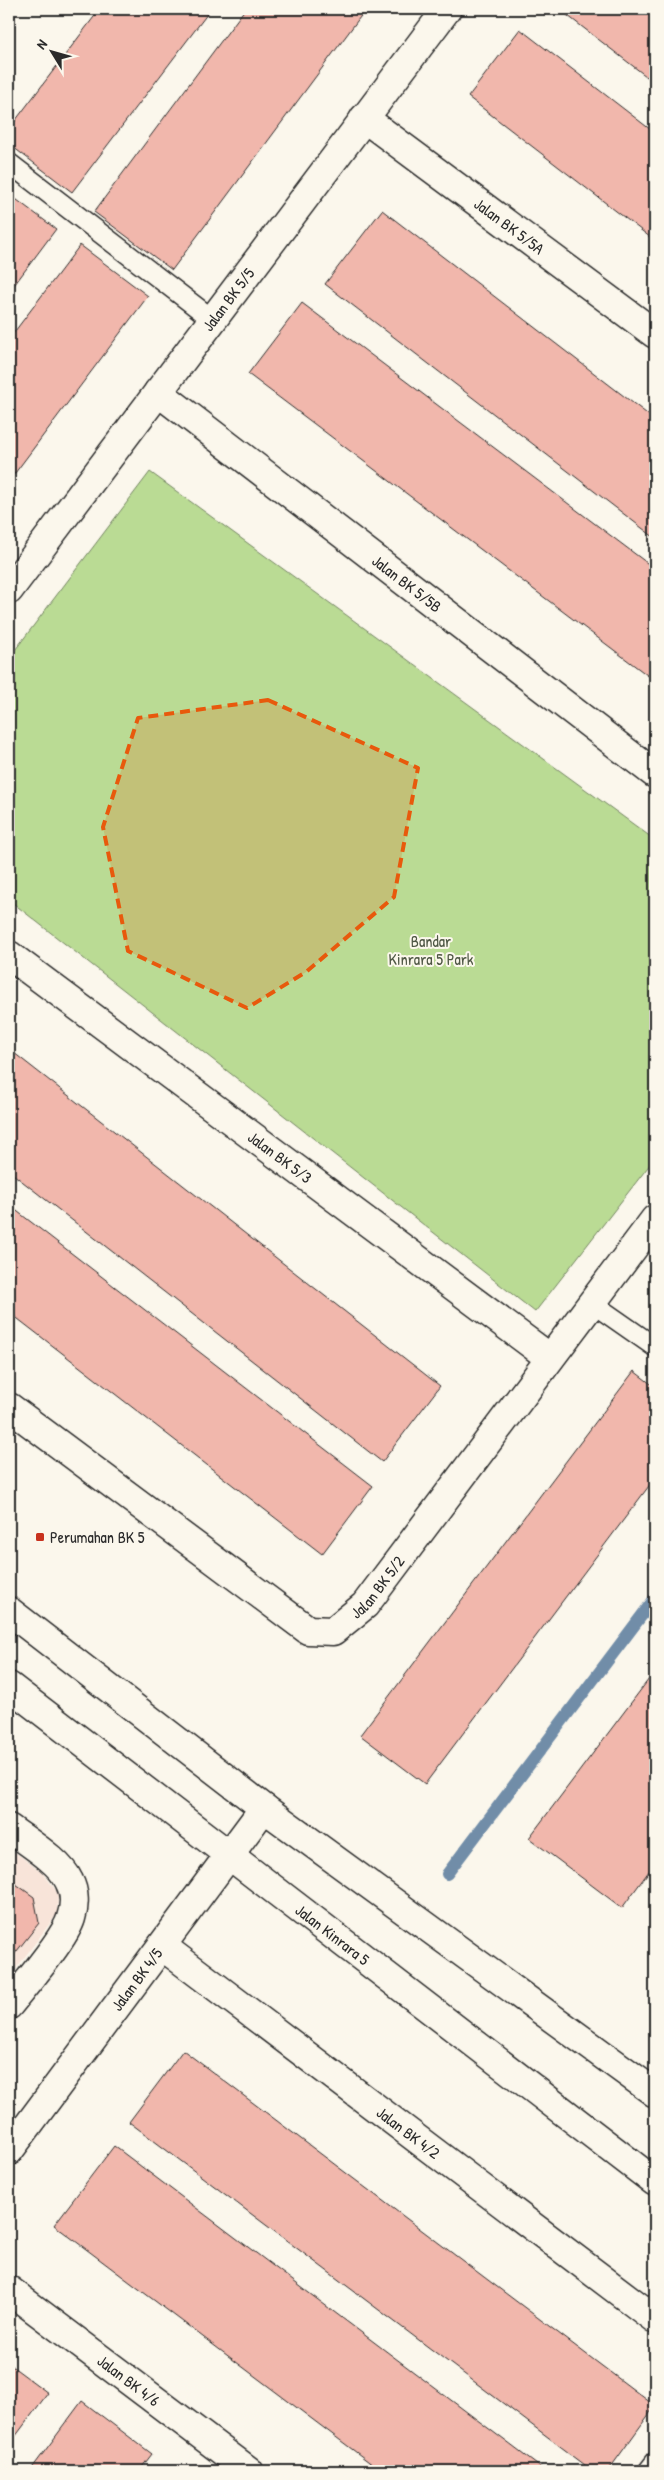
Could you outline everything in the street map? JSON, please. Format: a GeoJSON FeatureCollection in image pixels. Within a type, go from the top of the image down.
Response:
{"type":"FeatureCollection","features":[{"type":"Feature","properties":{"kind":"street","name":"Jalan BK 5/5"},"geometry":{"type":"LineString","coordinates":[[9,590],[446,9]]}},
{"type":"Feature","properties":{"kind":"street","name":"Jalan BK 5/5A"},"geometry":{"type":"LineString","coordinates":[[364,118],[655,334]]}},
{"type":"Feature","properties":{"kind":"street","name":"Jalan BK 5/5B"},"geometry":{"type":"LineString","coordinates":[[158,392],[655,774]]}},
{"type":"Feature","properties":{"kind":"street","name":"Jalan BK 5/3"},"geometry":{"type":"LineString","coordinates":[[9,955],[550,1358]]}},
{"type":"Feature","properties":{"kind":"street","name":"Jalan BK 5/2"},"geometry":{"type":"LineString","coordinates":[[9,1406],[308,1630],[333,1631],[365,1606],[655,1219]]}},
{"type":"Feature","properties":{"kind":"street"},"geometry":{"type":"LineString","coordinates":[[9,1611],[264,1808],[655,2093]]}},
{"type":"Feature","properties":{"kind":"street","name":"Jalan Kinrara 5"},"geometry":{"type":"LineString","coordinates":[[9,1686],[655,2182]]}},
{"type":"Feature","properties":{"kind":"street","name":"Jalan BK 4/5"},"geometry":{"type":"LineString","coordinates":[[9,2151],[264,1808]]}},
{"type":"Feature","properties":{"kind":"street"},"geometry":{"type":"LineString","coordinates":[[9,1828],[49,1858],[69,1880],[74,1900],[71,1920],[9,2005]]}},
{"type":"Feature","properties":{"kind":"street","name":"Jalan BK 4/2"},"geometry":{"type":"LineString","coordinates":[[162,1946],[655,2319]]}},
{"type":"Feature","properties":{"kind":"street","name":"Jalan BK 4/6"},"geometry":{"type":"LineString","coordinates":[[9,2290],[234,2467]]}},
{"type":"Feature","properties":{"kind":"lane"},"geometry":{"type":"LineString","coordinates":[[9,163],[212,319]]}},
{"type":"Feature","properties":{"kind":"lane"},"geometry":{"type":"LineString","coordinates":[[592,1303],[655,1346]]}},
{"type":"Feature","properties":{"kind":"lane"},"geometry":{"type":"LineString","coordinates":[[648,2471],[655,2462]]}},
{"type":"Feature","properties":{"kind":"highlighted area"},"geometry":{"type":"Polygon","coordinates":[[[268,700],[418,768],[394,897],[306,972],[247,1008],[128,951],[103,827],[138,718],[268,700]]]}},
{"type":"Feature","properties":{"kind":"shaded area"},"geometry":{"type":"Polygon","coordinates":[[[9,1848],[42,1872],[58,1893],[57,1914],[9,1978],[9,1848]]]}},
{"type":"Feature","properties":{"kind":"green space","name":"Bandar Kinrara 5 Park"},"geometry":{"type":"Polygon","coordinates":[[[150,472],[655,840],[655,1158],[535,1312],[9,900],[9,658],[150,472]]]}},
{"type":"Feature","properties":{"kind":"building"},"geometry":{"type":"Polygon","coordinates":[[[100,9],[211,9],[72,192],[9,144],[9,129],[100,9]]]}},
{"type":"Feature","properties":{"kind":"building"},"geometry":{"type":"Polygon","coordinates":[[[245,9],[366,9],[172,270],[94,212],[245,9]]]}},
{"type":"Feature","properties":{"kind":"building"},"geometry":{"type":"Polygon","coordinates":[[[559,9],[655,9],[655,83],[559,9]]]}},
{"type":"Feature","properties":{"kind":"building"},"geometry":{"type":"Polygon","coordinates":[[[520,29],[655,133],[655,241],[468,97],[520,29]]]}},
{"type":"Feature","properties":{"kind":"building"},"geometry":{"type":"Polygon","coordinates":[[[9,194],[56,229],[9,292],[9,194]]]}},
{"type":"Feature","properties":{"kind":"building"},"geometry":{"type":"Polygon","coordinates":[[[382,210],[655,420],[655,538],[325,284],[382,210]]]}},
{"type":"Feature","properties":{"kind":"building"},"geometry":{"type":"Polygon","coordinates":[[[80,245],[148,296],[9,481],[9,339],[80,245]]]}},
{"type":"Feature","properties":{"kind":"building"},"geometry":{"type":"Polygon","coordinates":[[[302,303],[655,569],[655,681],[248,374],[302,303]]]}},
{"type":"Feature","properties":{"kind":"building"},"geometry":{"type":"Polygon","coordinates":[[[9,1049],[440,1386],[382,1462],[9,1171],[9,1049]]]}},
{"type":"Feature","properties":{"kind":"building"},"geometry":{"type":"Polygon","coordinates":[[[9,1205],[373,1486],[322,1554],[9,1312],[9,1205]]]}},
{"type":"Feature","properties":{"kind":"building"},"geometry":{"type":"Polygon","coordinates":[[[634,1371],[655,1387],[655,1478],[425,1784],[360,1735],[634,1371]]]}},
{"type":"Feature","properties":{"kind":"building"},"geometry":{"type":"Polygon","coordinates":[[[655,1671],[655,1863],[622,1908],[529,1838],[655,1671]]]}},
{"type":"Feature","properties":{"kind":"building"},"geometry":{"type":"Polygon","coordinates":[[[9,1879],[34,1897],[39,1923],[9,1961],[9,1879]]]}},
{"type":"Feature","properties":{"kind":"building"},"geometry":{"type":"Polygon","coordinates":[[[183,2050],[655,2406],[608,2471],[593,2471],[129,2122],[183,2050]]]}},
{"type":"Feature","properties":{"kind":"building"},"geometry":{"type":"Polygon","coordinates":[[[114,2146],[545,2471],[381,2471],[54,2225],[114,2146]]]}},
{"type":"Feature","properties":{"kind":"building"},"geometry":{"type":"Polygon","coordinates":[[[9,2364],[48,2393],[9,2445],[9,2364]]]}},
{"type":"Feature","properties":{"kind":"building"},"geometry":{"type":"Polygon","coordinates":[[[82,2401],[152,2454],[139,2471],[30,2471],[82,2401]]]}},
{"type":"Feature","properties":{"kind":"waterway"},"geometry":{"type":"LineString","coordinates":[[447,1874],[655,1598]]}},
{"type":"Feature","properties":{"kind":"place","name":"Perumahan BK 5"},"geometry":{"type":"Point","coordinates":[40,1537]}}]}
